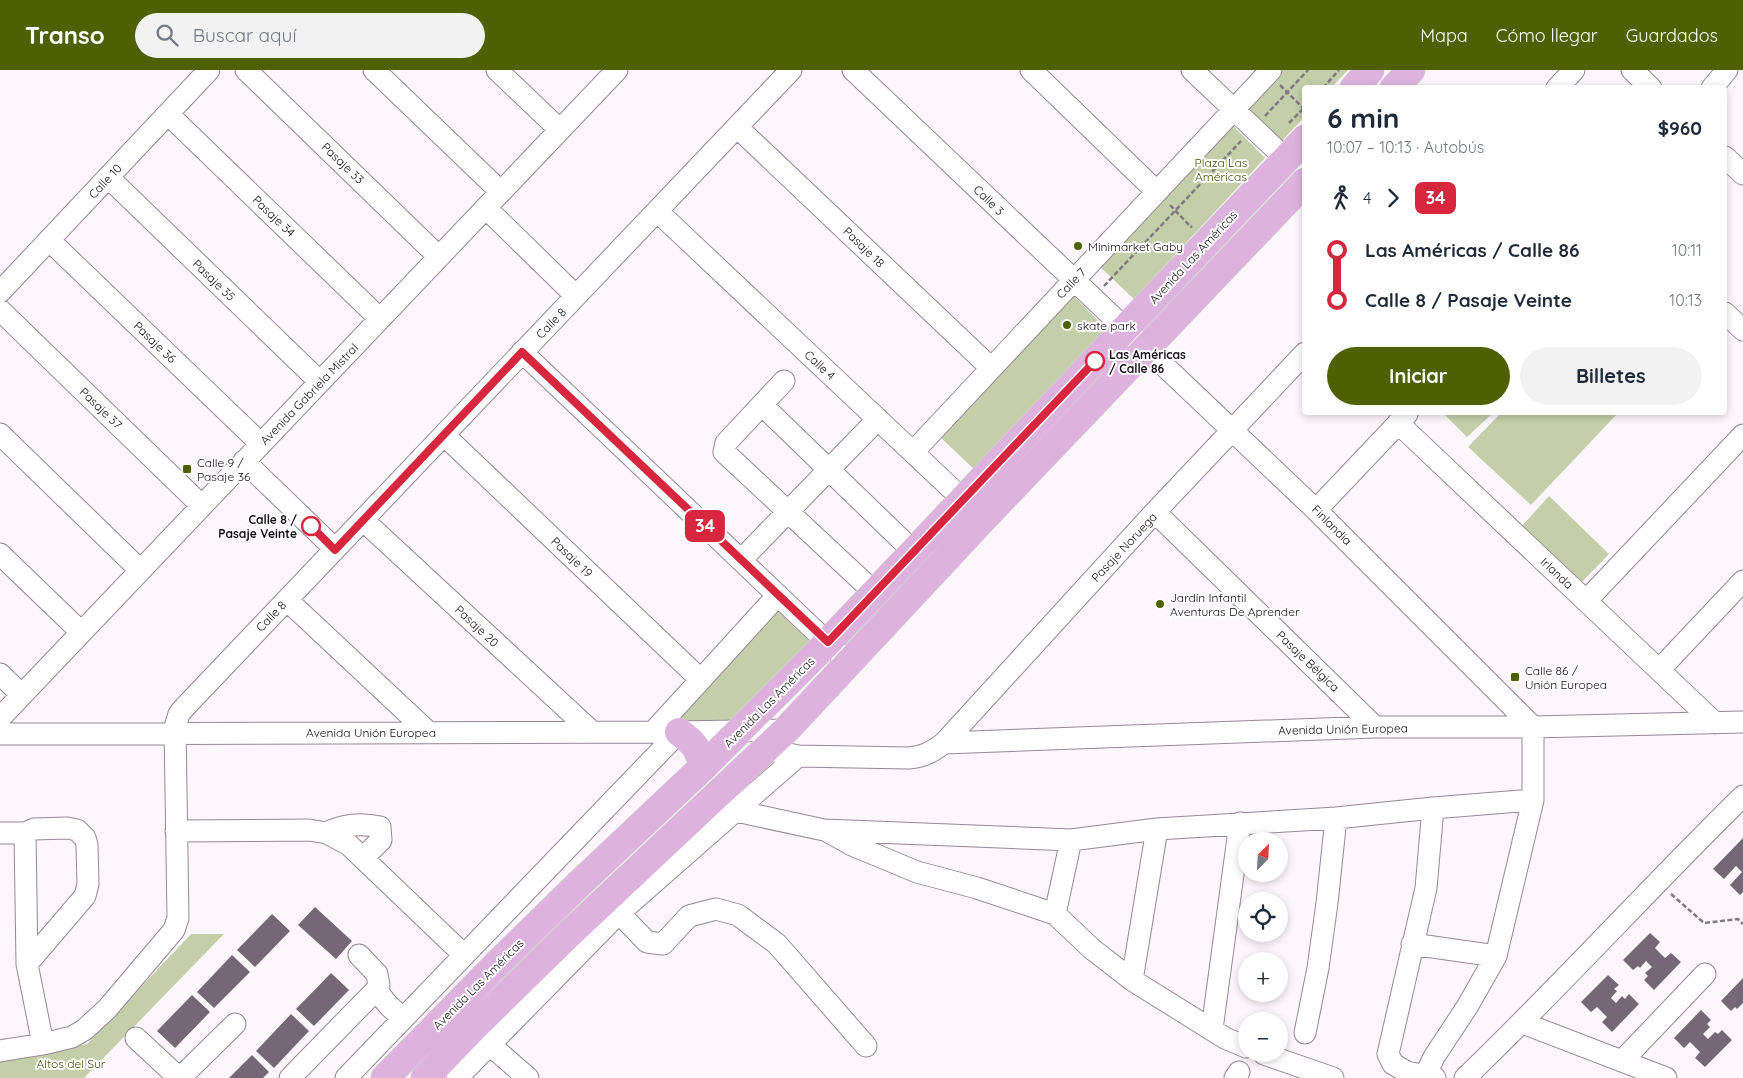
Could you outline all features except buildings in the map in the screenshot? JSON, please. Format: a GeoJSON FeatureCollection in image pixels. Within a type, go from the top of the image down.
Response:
{"type":"FeatureCollection","features":[{"type":"Feature","properties":{"kind":"main road"},"geometry":{"type":"LineString","coordinates":[[1357,85],[1370,70]]}},
{"type":"Feature","properties":{"kind":"main road"},"geometry":{"type":"LineString","coordinates":[[1397,85],[1411,70]]}},
{"type":"Feature","properties":{"kind":"main road","name":"Avenida Las Américas"},"geometry":{"type":"LineString","coordinates":[[385,1078],[497,964],[702,768],[828,642],[1302,142]]}},
{"type":"Feature","properties":{"kind":"main road"},"geometry":{"type":"LineString","coordinates":[[426,1078],[472,1029],[568,935],[786,730],[983,519],[1302,185]]}},
{"type":"Feature","properties":{"kind":"main road"},"geometry":{"type":"LineString","coordinates":[[666,731],[697,748],[702,768]]}},
{"type":"Feature","properties":{"kind":"street","name":"Calle 10"},"geometry":{"type":"LineString","coordinates":[[0,292],[209,70]]}},
{"type":"Feature","properties":{"kind":"street","name":"Pasaje 33"},"geometry":{"type":"LineString","coordinates":[[246,70],[439,257]]}},
{"type":"Feature","properties":{"kind":"street"},"geometry":{"type":"LineString","coordinates":[[374,70],[501,192]]}},
{"type":"Feature","properties":{"kind":"street"},"geometry":{"type":"LineString","coordinates":[[497,70],[560,130]]}},
{"type":"Feature","properties":{"kind":"street","name":"Avenida Gabriela Mistral"},"geometry":{"type":"LineString","coordinates":[[0,718],[617,70]]}},
{"type":"Feature","properties":{"kind":"street","name":"Calle 8"},"geometry":{"type":"LineString","coordinates":[[175,733],[176,722],[183,709],[791,70]]}},
{"type":"Feature","properties":{"kind":"street","name":"Calle 3"},"geometry":{"type":"LineString","coordinates":[[853,70],[1125,329]]}},
{"type":"Feature","properties":{"kind":"street"},"geometry":{"type":"LineString","coordinates":[[1031,70],[1157,192]]}},
{"type":"Feature","properties":{"kind":"street"},"geometry":{"type":"LineString","coordinates":[[1192,70],[1286,159]]}},
{"type":"Feature","properties":{"kind":"street"},"geometry":{"type":"LineString","coordinates":[[1560,85],[1574,70]]}},
{"type":"Feature","properties":{"kind":"street"},"geometry":{"type":"LineString","coordinates":[[1632,70],[1648,85]]}},
{"type":"Feature","properties":{"kind":"street"},"geometry":{"type":"LineString","coordinates":[[1714,85],[1727,70]]}},
{"type":"Feature","properties":{"kind":"street","name":"Calle 7"},"geometry":{"type":"LineString","coordinates":[[912,452],[1270,72]]}},
{"type":"Feature","properties":{"kind":"street","name":"Pasaje 34"},"geometry":{"type":"LineString","coordinates":[[168,114],[380,319]]}},
{"type":"Feature","properties":{"kind":"street","name":"Pasaje 18"},"geometry":{"type":"LineString","coordinates":[[737,127],[991,368]]}},
{"type":"Feature","properties":{"kind":"street"},"geometry":{"type":"LineString","coordinates":[[1727,159],[1743,174]]}},
{"type":"Feature","properties":{"kind":"street","name":"Pasaje 35"},"geometry":{"type":"LineString","coordinates":[[108,177],[320,382]]}},
{"type":"Feature","properties":{"kind":"street"},"geometry":{"type":"LineString","coordinates":[[486,208],[576,296]]}},
{"type":"Feature","properties":{"kind":"street","name":"Calle 4"},"geometry":{"type":"LineString","coordinates":[[657,211],[983,519]]}},
{"type":"Feature","properties":{"kind":"street","name":"Pasaje 36"},"geometry":{"type":"LineString","coordinates":[[49,240],[261,444]]}},
{"type":"Feature","properties":{"kind":"street","name":"Pasaje 37"},"geometry":{"type":"LineString","coordinates":[[0,310],[202,506]]}},
{"type":"Feature","properties":{"kind":"street"},"geometry":{"type":"LineString","coordinates":[[1727,316],[1743,330]]}},
{"type":"Feature","properties":{"kind":"street","name":"Finlandia"},"geometry":{"type":"LineString","coordinates":[[1125,329],[1316,510],[1533,727]]}},
{"type":"Feature","properties":{"kind":"street"},"geometry":{"type":"LineString","coordinates":[[522,352],[849,663]]}},
{"type":"Feature","properties":{"kind":"street","name":"Pasaje Noruega"},"geometry":{"type":"LineString","coordinates":[[944,743],[1155,512],[1302,356]]}},
{"type":"Feature","properties":{"kind":"street"},"geometry":{"type":"LineString","coordinates":[[784,381],[726,443],[724,452],[875,593]]}},
{"type":"Feature","properties":{"kind":"street"},"geometry":{"type":"LineString","coordinates":[[762,405],[914,552]]}},
{"type":"Feature","properties":{"kind":"street"},"geometry":{"type":"LineString","coordinates":[[741,560],[878,418]]}},
{"type":"Feature","properties":{"kind":"street"},"geometry":{"type":"LineString","coordinates":[[1316,510],[1403,418]]}},
{"type":"Feature","properties":{"kind":"street","name":"Irlanda"},"geometry":{"type":"LineString","coordinates":[[1403,418],[1586,601],[1715,723]]}},
{"type":"Feature","properties":{"kind":"street"},"geometry":{"type":"LineString","coordinates":[[0,434],[140,570]]}},
{"type":"Feature","properties":{"kind":"street","name":"Pasaje 19"},"geometry":{"type":"LineString","coordinates":[[444,435],[700,679]]}},
{"type":"Feature","properties":{"kind":"street"},"geometry":{"type":"LineString","coordinates":[[1586,601],[1743,435]]}},
{"type":"Feature","properties":{"kind":"street"},"geometry":{"type":"LineString","coordinates":[[244,461],[335,550]]}},
{"type":"Feature","properties":{"kind":"street","name":"Pasaje Bélgica"},"geometry":{"type":"LineString","coordinates":[[1155,512],[1375,727]]}},
{"type":"Feature","properties":{"kind":"street","name":"Pasaje 20"},"geometry":{"type":"LineString","coordinates":[[362,520],[591,731]]}},
{"type":"Feature","properties":{"kind":"street"},"geometry":{"type":"LineString","coordinates":[[0,554],[81,632]]}},
{"type":"Feature","properties":{"kind":"street"},"geometry":{"type":"LineString","coordinates":[[1659,670],[1743,581]]}},
{"type":"Feature","properties":{"kind":"street"},"geometry":{"type":"LineString","coordinates":[[346,1078],[464,955],[666,731],[700,679],[778,595]]}},
{"type":"Feature","properties":{"kind":"street"},"geometry":{"type":"LineString","coordinates":[[287,600],[428,732]]}},
{"type":"Feature","properties":{"kind":"street"},"geometry":{"type":"LineString","coordinates":[[0,674],[22,694]]}},
{"type":"Feature","properties":{"kind":"street","name":"Avenida Unión Europea"},"geometry":{"type":"LineString","coordinates":[[944,743],[1375,727],[1533,727],[1743,722]]}},
{"type":"Feature","properties":{"kind":"street"},"geometry":{"type":"LineString","coordinates":[[1433,808],[1426,888],[1388,1054],[1393,1064],[1407,1072],[1430,1077],[1434,1057],[1467,1007],[1496,956],[1533,800],[1533,727]]}},
{"type":"Feature","properties":{"kind":"street"},"geometry":{"type":"LineString","coordinates":[[741,730],[750,744],[745,769]]}},
{"type":"Feature","properties":{"kind":"street","name":"Avenida Unión Europea"},"geometry":{"type":"LineString","coordinates":[[0,734],[786,730]]}},
{"type":"Feature","properties":{"kind":"street"},"geometry":{"type":"LineString","coordinates":[[0,1051],[43,1044],[72,1036],[84,1030],[107,1009],[174,930],[178,918],[175,733]]}},
{"type":"Feature","properties":{"kind":"street"},"geometry":{"type":"LineString","coordinates":[[766,749],[798,756],[921,757],[934,751],[944,743]]}},
{"type":"Feature","properties":{"kind":"street"},"geometry":{"type":"LineString","coordinates":[[457,1078],[619,913],[798,756]]}},
{"type":"Feature","properties":{"kind":"street"},"geometry":{"type":"LineString","coordinates":[[1465,1078],[1523,1023],[1657,881],[1742,798]]}},
{"type":"Feature","properties":{"kind":"street"},"geometry":{"type":"LineString","coordinates":[[736,811],[824,830],[1071,840],[1157,829],[1336,818],[1533,800]]}},
{"type":"Feature","properties":{"kind":"street"},"geometry":{"type":"LineString","coordinates":[[1305,1033],[1328,903],[1336,818]]}},
{"type":"Feature","properties":{"kind":"street"},"geometry":{"type":"LineString","coordinates":[[1212,1029],[1240,823]]}},
{"type":"Feature","properties":{"kind":"street"},"geometry":{"type":"LineString","coordinates":[[327,833],[345,826],[380,827],[381,840],[363,858]]}},
{"type":"Feature","properties":{"kind":"street"},"geometry":{"type":"LineString","coordinates":[[0,833],[25,833],[34,829],[67,828],[81,833],[87,845],[88,884],[83,900],[27,964]]}},
{"type":"Feature","properties":{"kind":"street"},"geometry":{"type":"LineString","coordinates":[[1132,980],[1157,829]]}},
{"type":"Feature","properties":{"kind":"street"},"geometry":{"type":"LineString","coordinates":[[176,831],[309,830],[327,833],[349,845],[464,955]]}},
{"type":"Feature","properties":{"kind":"street"},"geometry":{"type":"LineString","coordinates":[[824,830],[852,845],[918,872],[976,888],[1055,914],[1092,949],[1132,980],[1225,1038],[1238,1044]]}},
{"type":"Feature","properties":{"kind":"street"},"geometry":{"type":"LineString","coordinates":[[25,833],[27,964],[43,1044]]}},
{"type":"Feature","properties":{"kind":"street"},"geometry":{"type":"LineString","coordinates":[[1055,914],[1071,840]]}},
{"type":"Feature","properties":{"kind":"street"},"geometry":{"type":"LineString","coordinates":[[619,913],[647,942],[663,944],[688,916],[716,909],[738,915],[777,944],[866,1046]]}},
{"type":"Feature","properties":{"kind":"street"},"geometry":{"type":"LineString","coordinates":[[1412,944],[1496,956]]}},
{"type":"Feature","properties":{"kind":"street"},"geometry":{"type":"LineString","coordinates":[[290,1078],[380,986],[377,974],[359,954]]}},
{"type":"Feature","properties":{"kind":"street"},"geometry":{"type":"LineString","coordinates":[[1622,1061],[1705,974]]}},
{"type":"Feature","properties":{"kind":"street"},"geometry":{"type":"LineString","coordinates":[[376,990],[389,1006],[404,1018]]}},
{"type":"Feature","properties":{"kind":"street"},"geometry":{"type":"LineString","coordinates":[[1523,1023],[1666,1078]]}},
{"type":"Feature","properties":{"kind":"street"},"geometry":{"type":"LineString","coordinates":[[136,1038],[180,1078],[235,1024]]}},
{"type":"Feature","properties":{"kind":"street"},"geometry":{"type":"LineString","coordinates":[[489,1044],[528,1078]]}},
{"type":"Feature","properties":{"kind":"street"},"geometry":{"type":"LineString","coordinates":[[1287,1062],[1333,1078]]}},
{"type":"Feature","properties":{"kind":"path"},"geometry":{"type":"LineString","coordinates":[[1264,116],[1308,70]]}},
{"type":"Feature","properties":{"kind":"path"},"geometry":{"type":"LineString","coordinates":[[1326,85],[1339,70]]}},
{"type":"Feature","properties":{"kind":"path"},"geometry":{"type":"LineString","coordinates":[[1270,72],[1302,106]]}},
{"type":"Feature","properties":{"kind":"path"},"geometry":{"type":"LineString","coordinates":[[1103,287],[1246,136]]}},
{"type":"Feature","properties":{"kind":"path"},"geometry":{"type":"LineString","coordinates":[[1157,192],[1191,227],[1198,220]]}},
{"type":"Feature","properties":{"kind":"path"},"geometry":{"type":"LineString","coordinates":[[1657,881],[1704,923],[1738,919],[1743,924]]}},
{"type":"Feature","properties":{"kind":"green space","name":"Plaza Las Américas"},"geometry":{"type":"Polygon","coordinates":[[[1278,70],[1348,70],[1334,85],[1302,85],[1302,119],[1281,142],[1244,107],[1278,70]]]}},
{"type":"Feature","properties":{"kind":"green space","name":"Plaza Las Américas"},"geometry":{"type":"Polygon","coordinates":[[[1230,123],[1265,158],[1134,299],[1099,266],[1230,123]]]}},
{"type":"Feature","properties":{"kind":"green space"},"geometry":{"type":"Polygon","coordinates":[[[1072,294],[1106,329],[976,471],[940,437],[1072,294]]]}},
{"type":"Feature","properties":{"kind":"green space"},"geometry":{"type":"Polygon","coordinates":[[[1445,415],[1491,415],[1467,437],[1445,415]]]}},
{"type":"Feature","properties":{"kind":"green space"},"geometry":{"type":"Polygon","coordinates":[[[1499,415],[1616,415],[1531,505],[1468,447],[1499,415]]]}},
{"type":"Feature","properties":{"kind":"green space"},"geometry":{"type":"Polygon","coordinates":[[[1549,496],[1609,554],[1582,582],[1521,527],[1549,496]]]}},
{"type":"Feature","properties":{"kind":"green space"},"geometry":{"type":"Polygon","coordinates":[[[775,609],[811,643],[736,723],[665,726],[775,609]]]}},
{"type":"Feature","properties":{"kind":"green space","name":"Altos del Sur"},"geometry":{"type":"Polygon","coordinates":[[[191,934],[224,934],[84,1078],[0,1078],[0,1061],[87,1044],[191,934]]]}},
{"type":"Feature","properties":{"kind":"bus line","name":"34"},"geometry":{"type":"LineString","coordinates":[[311,526],[335,550],[522,352],[828,642],[1095,361]]}},
{"type":"Feature","properties":{"kind":"place","name":"Minimarket Gaby"},"geometry":{"type":"Point","coordinates":[1078,246]}},
{"type":"Feature","properties":{"kind":"place","name":"skate park"},"geometry":{"type":"Point","coordinates":[1067,325]}},
{"type":"Feature","properties":{"kind":"place","name":"Las Américas / Calle 86"},"geometry":{"type":"Point","coordinates":[1095,361]}},
{"type":"Feature","properties":{"kind":"place","name":"Calle 9 / Pasaje 36"},"geometry":{"type":"Point","coordinates":[187,469]}},
{"type":"Feature","properties":{"kind":"place","name":"Calle 8 / Pasaje Veinte"},"geometry":{"type":"Point","coordinates":[311,526]}},
{"type":"Feature","properties":{"kind":"place","name":"Jardín Infantil Aventuras De Aprender"},"geometry":{"type":"Point","coordinates":[1160,604]}},
{"type":"Feature","properties":{"kind":"place","name":"Calle 86 / Unión Europea"},"geometry":{"type":"Point","coordinates":[1515,677]}}]}
